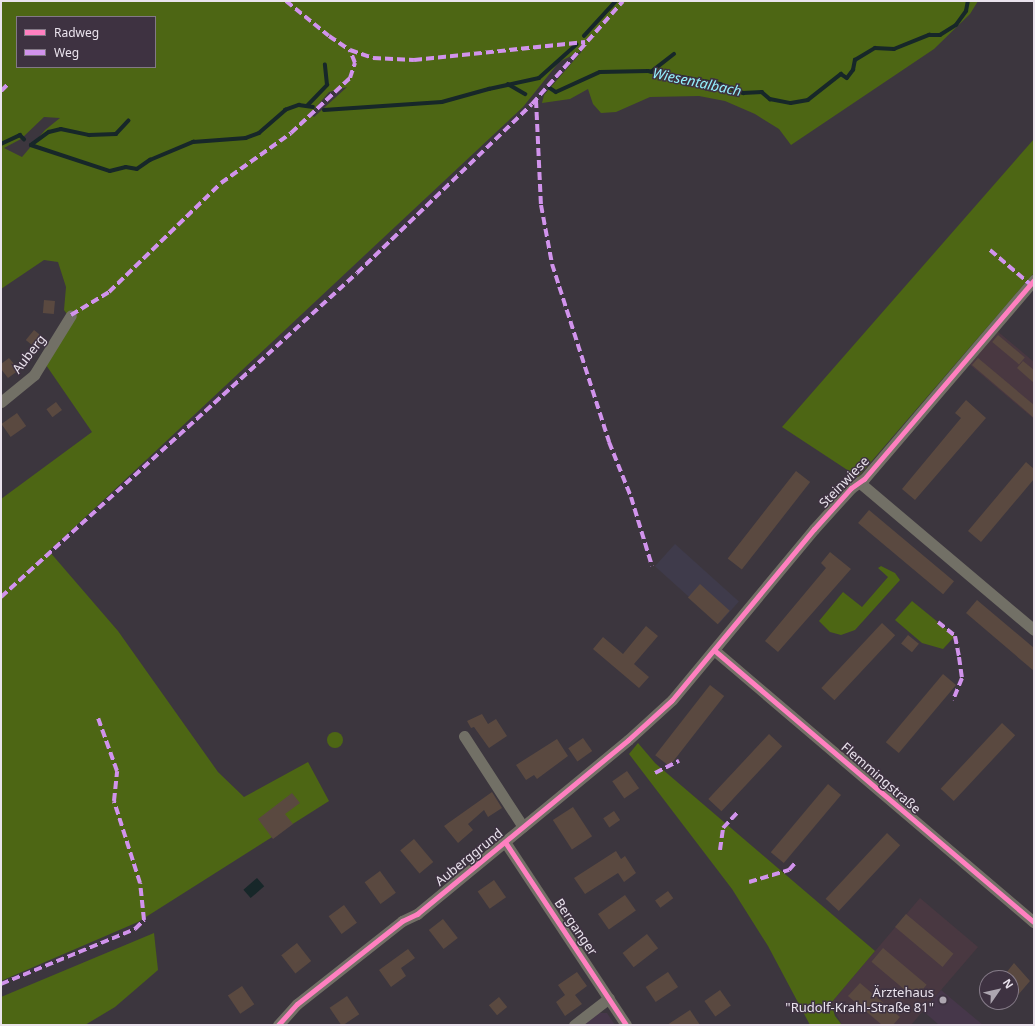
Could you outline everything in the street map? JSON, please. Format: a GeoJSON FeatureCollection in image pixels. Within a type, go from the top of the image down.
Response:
{"type":"FeatureCollection","features":[{"type":"Feature","properties":{"kind":"street","name":"Steinwiese"},"geometry":{"type":"LineString","coordinates":[[672,700],[814,529],[859,482],[864,479],[1034,280]]}},
{"type":"Feature","properties":{"kind":"street","name":"Auberg"},"geometry":{"type":"LineString","coordinates":[[1,402],[34,375],[71,315]]}},
{"type":"Feature","properties":{"kind":"street","name":"Steinwiese"},"geometry":{"type":"LineString","coordinates":[[859,482],[1034,630]]}},
{"type":"Feature","properties":{"kind":"street","name":"Flemmingstraße"},"geometry":{"type":"LineString","coordinates":[[714,650],[1034,922]]}},
{"type":"Feature","properties":{"kind":"street","name":"Auberggrund"},"geometry":{"type":"LineString","coordinates":[[278,1025],[286,1019],[297,1004],[402,921],[417,914],[523,827],[672,700]]}},
{"type":"Feature","properties":{"kind":"street"},"geometry":{"type":"LineString","coordinates":[[464,736],[523,827]]}},
{"type":"Feature","properties":{"kind":"street","name":"Berganger"},"geometry":{"type":"LineString","coordinates":[[505,842],[626,1025]]}},
{"type":"Feature","properties":{"kind":"street"},"geometry":{"type":"LineString","coordinates":[[574,1025],[609,998]]}},
{"type":"Feature","properties":{"kind":"shaded area"},"geometry":{"type":"Polygon","coordinates":[[[996,330],[1034,362],[1034,419],[969,364],[996,330]]]}},
{"type":"Feature","properties":{"kind":"shaded area"},"geometry":{"type":"Polygon","coordinates":[[[675,544],[739,602],[719,624],[655,566],[675,544]]]}},
{"type":"Feature","properties":{"kind":"shaded area"},"geometry":{"type":"Polygon","coordinates":[[[257,878],[264,886],[251,898],[243,890],[257,878]]]}},
{"type":"Feature","properties":{"kind":"shaded area"},"geometry":{"type":"Polygon","coordinates":[[[920,898],[978,947],[911,1025],[842,1025],[831,1003],[920,898]]]}},
{"type":"Feature","properties":{"kind":"shaded area","name":"Ärztehaus \"Rudolf-Krahl-Straße 81\""},"geometry":{"type":"Polygon","coordinates":[[[941,990],[983,1025],[939,1025],[923,1011],[941,990]]]}},
{"type":"Feature","properties":{"kind":"shaded area"},"geometry":{"type":"Polygon","coordinates":[[[598,1013],[607,1013],[615,1025],[584,1025],[598,1013]]]}},
{"type":"Feature","properties":{"kind":"green space"},"geometry":{"type":"Polygon","coordinates":[[[1,1],[978,1],[970,14],[934,49],[791,145],[779,129],[755,114],[725,101],[699,96],[650,97],[616,112],[601,113],[593,104],[588,89],[570,99],[542,103],[544,95],[583,50],[559,62],[523,107],[49,551],[118,631],[218,772],[244,797],[308,762],[329,801],[138,922],[1,981],[1,499],[92,432],[46,365],[72,321],[64,310],[66,287],[58,262],[44,260],[1,289],[1,1]],[[347,87],[329,92],[310,114],[314,117],[347,87]],[[44,117],[21,139],[4,148],[22,157],[45,130],[60,118],[44,117]]]}},
{"type":"Feature","properties":{"kind":"green space"},"geometry":{"type":"Polygon","coordinates":[[[1034,139],[1034,273],[858,477],[782,427],[1034,139]]]}},
{"type":"Feature","properties":{"kind":"green space"},"geometry":{"type":"Polygon","coordinates":[[[881,566],[895,573],[900,580],[855,630],[841,635],[830,632],[819,621],[843,592],[862,607],[888,577],[878,568],[881,566]]]}},
{"type":"Feature","properties":{"kind":"green space"},"geometry":{"type":"Polygon","coordinates":[[[912,601],[955,636],[943,649],[922,643],[895,620],[912,601]]]}},
{"type":"Feature","properties":{"kind":"green space"},"geometry":{"type":"Polygon","coordinates":[[[335,732],[342,737],[343,740],[338,747],[335,748],[328,743],[327,740],[332,733],[335,732]]]}},
{"type":"Feature","properties":{"kind":"green space"},"geometry":{"type":"Polygon","coordinates":[[[638,743],[655,763],[875,951],[831,1003],[835,1016],[842,1025],[810,1025],[768,946],[732,889],[629,754],[638,743]]]}},
{"type":"Feature","properties":{"kind":"green space"},"geometry":{"type":"Polygon","coordinates":[[[154,933],[158,970],[115,1007],[85,1025],[1,1025],[1,997],[154,933]]]}},
{"type":"Feature","properties":{"kind":"building"},"geometry":{"type":"Polygon","coordinates":[[[44,300],[55,301],[54,314],[43,313],[44,300]]]}},
{"type":"Feature","properties":{"kind":"building"},"geometry":{"type":"Polygon","coordinates":[[[34,330],[45,339],[37,349],[26,340],[34,330]]]}},
{"type":"Feature","properties":{"kind":"building"},"geometry":{"type":"Polygon","coordinates":[[[998,335],[1025,357],[1019,364],[992,342],[998,335]]]}},
{"type":"Feature","properties":{"kind":"building"},"geometry":{"type":"Polygon","coordinates":[[[9,358],[19,370],[8,378],[1,369],[1,364],[9,358]]]}},
{"type":"Feature","properties":{"kind":"building"},"geometry":{"type":"Polygon","coordinates":[[[978,358],[1034,405],[1034,418],[972,365],[978,358]]]}},
{"type":"Feature","properties":{"kind":"building"},"geometry":{"type":"Polygon","coordinates":[[[1023,361],[1034,370],[1034,383],[1017,368],[1023,361]]]}},
{"type":"Feature","properties":{"kind":"building"},"geometry":{"type":"Polygon","coordinates":[[[966,400],[986,418],[915,500],[902,489],[961,418],[955,413],[966,400]]]}},
{"type":"Feature","properties":{"kind":"building"},"geometry":{"type":"Polygon","coordinates":[[[56,402],[62,410],[52,417],[46,409],[56,402]]]}},
{"type":"Feature","properties":{"kind":"building"},"geometry":{"type":"Polygon","coordinates":[[[17,413],[26,426],[11,437],[1,424],[17,413]]]}},
{"type":"Feature","properties":{"kind":"building"},"geometry":{"type":"Polygon","coordinates":[[[1026,462],[1034,469],[1034,479],[981,542],[968,531],[1026,462]]]}},
{"type":"Feature","properties":{"kind":"building"},"geometry":{"type":"Polygon","coordinates":[[[796,471],[810,482],[742,570],[728,558],[796,471]]]}},
{"type":"Feature","properties":{"kind":"building"},"geometry":{"type":"Polygon","coordinates":[[[869,510],[954,581],[943,594],[858,523],[869,510]]]}},
{"type":"Feature","properties":{"kind":"building"},"geometry":{"type":"Polygon","coordinates":[[[830,552],[851,569],[778,652],[765,641],[826,568],[821,563],[830,552]]]}},
{"type":"Feature","properties":{"kind":"building"},"geometry":{"type":"Polygon","coordinates":[[[700,584],[730,611],[718,624],[688,597],[700,584]]]}},
{"type":"Feature","properties":{"kind":"building"},"geometry":{"type":"Polygon","coordinates":[[[977,600],[1034,648],[1034,671],[966,613],[977,600]]]}},
{"type":"Feature","properties":{"kind":"building"},"geometry":{"type":"Polygon","coordinates":[[[882,623],[895,635],[834,700],[821,688],[882,623]]]}},
{"type":"Feature","properties":{"kind":"building"},"geometry":{"type":"Polygon","coordinates":[[[646,626],[658,636],[634,664],[649,677],[639,688],[593,649],[603,637],[623,654],[646,626]]]}},
{"type":"Feature","properties":{"kind":"building"},"geometry":{"type":"Polygon","coordinates":[[[908,635],[919,644],[912,652],[901,644],[908,635]]]}},
{"type":"Feature","properties":{"kind":"building"},"geometry":{"type":"Polygon","coordinates":[[[943,674],[956,685],[899,753],[886,742],[943,674]]]}},
{"type":"Feature","properties":{"kind":"building"},"geometry":{"type":"Polygon","coordinates":[[[710,685],[724,696],[669,766],[655,755],[710,685]]]}},
{"type":"Feature","properties":{"kind":"building"},"geometry":{"type":"Polygon","coordinates":[[[482,714],[488,724],[496,719],[507,736],[489,748],[474,727],[471,728],[467,721],[482,714]]]}},
{"type":"Feature","properties":{"kind":"building"},"geometry":{"type":"Polygon","coordinates":[[[1002,723],[1015,735],[954,801],[941,789],[1002,723]]]}},
{"type":"Feature","properties":{"kind":"building"},"geometry":{"type":"Polygon","coordinates":[[[769,734],[782,746],[721,811],[708,799],[769,734]]]}},
{"type":"Feature","properties":{"kind":"building"},"geometry":{"type":"Polygon","coordinates":[[[583,738],[592,751],[577,761],[568,748],[583,738]]]}},
{"type":"Feature","properties":{"kind":"building"},"geometry":{"type":"Polygon","coordinates":[[[557,739],[568,756],[537,779],[534,775],[526,780],[516,765],[557,739]]]}},
{"type":"Feature","properties":{"kind":"building"},"geometry":{"type":"Polygon","coordinates":[[[627,771],[639,788],[624,799],[612,781],[627,771]]]}},
{"type":"Feature","properties":{"kind":"building"},"geometry":{"type":"Polygon","coordinates":[[[828,784],[841,795],[784,863],[771,852],[828,784]]]}},
{"type":"Feature","properties":{"kind":"building"},"geometry":{"type":"Polygon","coordinates":[[[492,792],[502,808],[488,817],[484,810],[468,824],[473,830],[458,843],[444,826],[492,792]]]}},
{"type":"Feature","properties":{"kind":"building"},"geometry":{"type":"Polygon","coordinates":[[[292,793],[300,803],[285,814],[293,824],[273,839],[258,819],[292,793]]]}},
{"type":"Feature","properties":{"kind":"building"},"geometry":{"type":"Polygon","coordinates":[[[573,807],[592,836],[572,849],[553,820],[573,807]]]}},
{"type":"Feature","properties":{"kind":"building"},"geometry":{"type":"Polygon","coordinates":[[[614,811],[620,820],[609,827],[603,818],[614,811]]]}},
{"type":"Feature","properties":{"kind":"building"},"geometry":{"type":"Polygon","coordinates":[[[887,833],[900,845],[839,911],[826,899],[887,833]]]}},
{"type":"Feature","properties":{"kind":"building"},"geometry":{"type":"Polygon","coordinates":[[[414,839],[433,862],[419,874],[400,851],[414,839]]]}},
{"type":"Feature","properties":{"kind":"building"},"geometry":{"type":"Polygon","coordinates":[[[616,851],[621,859],[625,856],[636,873],[624,882],[618,873],[585,894],[574,878],[616,851]]]}},
{"type":"Feature","properties":{"kind":"building"},"geometry":{"type":"Polygon","coordinates":[[[380,871],[396,893],[380,904],[365,882],[380,871]]]}},
{"type":"Feature","properties":{"kind":"building"},"geometry":{"type":"Polygon","coordinates":[[[494,880],[506,897],[490,909],[478,891],[494,880]]]}},
{"type":"Feature","properties":{"kind":"building"},"geometry":{"type":"Polygon","coordinates":[[[668,891],[673,898],[660,908],[655,900],[668,891]]]}},
{"type":"Feature","properties":{"kind":"building"},"geometry":{"type":"Polygon","coordinates":[[[625,895],[636,911],[609,929],[598,914],[625,895]]]}},
{"type":"Feature","properties":{"kind":"building"},"geometry":{"type":"Polygon","coordinates":[[[344,905],[357,923],[342,934],[329,916],[344,905]]]}},
{"type":"Feature","properties":{"kind":"building"},"geometry":{"type":"Polygon","coordinates":[[[906,914],[953,954],[943,967],[895,927],[906,914]]]}},
{"type":"Feature","properties":{"kind":"building"},"geometry":{"type":"Polygon","coordinates":[[[443,919],[458,938],[444,949],[429,930],[443,919]]]}},
{"type":"Feature","properties":{"kind":"building"},"geometry":{"type":"Polygon","coordinates":[[[647,934],[658,948],[634,967],[623,953],[647,934]]]}},
{"type":"Feature","properties":{"kind":"building"},"geometry":{"type":"Polygon","coordinates":[[[297,943],[311,961],[295,973],[281,955],[297,943]]]}},
{"type":"Feature","properties":{"kind":"building"},"geometry":{"type":"Polygon","coordinates":[[[883,948],[927,985],[915,998],[871,962],[883,948]]]}},
{"type":"Feature","properties":{"kind":"building"},"geometry":{"type":"Polygon","coordinates":[[[408,949],[415,958],[401,968],[406,976],[391,987],[379,970],[408,949]]]}},
{"type":"Feature","properties":{"kind":"building"},"geometry":{"type":"Polygon","coordinates":[[[1014,963],[1030,981],[1019,994],[1019,970],[1008,970],[1014,963]]]}},
{"type":"Feature","properties":{"kind":"building"},"geometry":{"type":"Polygon","coordinates":[[[577,972],[587,986],[575,995],[582,1004],[565,1016],[556,1002],[565,995],[558,985],[577,972]]]}},
{"type":"Feature","properties":{"kind":"building"},"geometry":{"type":"Polygon","coordinates":[[[668,972],[678,987],[656,1002],[646,987],[668,972]]]}},
{"type":"Feature","properties":{"kind":"building"},"geometry":{"type":"Polygon","coordinates":[[[860,983],[900,1017],[893,1025],[882,1025],[848,996],[860,983]]]}},
{"type":"Feature","properties":{"kind":"building"},"geometry":{"type":"Polygon","coordinates":[[[242,986],[254,1004],[240,1014],[228,996],[242,986]]]}},
{"type":"Feature","properties":{"kind":"building"},"geometry":{"type":"Polygon","coordinates":[[[720,990],[731,1006],[715,1016],[704,1001],[720,990]]]}},
{"type":"Feature","properties":{"kind":"building"},"geometry":{"type":"Polygon","coordinates":[[[347,996],[359,1014],[341,1025],[330,1008],[347,996]]]}},
{"type":"Feature","properties":{"kind":"building"},"geometry":{"type":"Polygon","coordinates":[[[499,997],[507,1007],[497,1015],[489,1005],[499,997]]]}},
{"type":"Feature","properties":{"kind":"building"},"geometry":{"type":"Polygon","coordinates":[[[690,1010],[700,1025],[667,1025],[690,1010]]]}},
{"type":"Feature","properties":{"kind":"waterway"},"geometry":{"type":"LineString","coordinates":[[584,36],[616,1]]}},
{"type":"Feature","properties":{"kind":"waterway","name":"Wiesentalbach"},"geometry":{"type":"LineString","coordinates":[[550,88],[556,92],[600,72],[648,71],[720,84],[743,93],[762,92],[770,99],[791,103],[808,100],[841,74],[847,78],[853,70],[855,60],[875,48],[894,49],[929,35],[940,35],[956,25],[966,11],[968,1]]}},
{"type":"Feature","properties":{"kind":"waterway","name":"Wiesentalbach"},"geometry":{"type":"LineString","coordinates":[[324,110],[442,102],[489,89],[539,78],[576,45]]}},
{"type":"Feature","properties":{"kind":"waterway"},"geometry":{"type":"LineString","coordinates":[[651,72],[674,54]]}},
{"type":"Feature","properties":{"kind":"waterway"},"geometry":{"type":"LineString","coordinates":[[307,106],[327,85],[325,65]]}},
{"type":"Feature","properties":{"kind":"waterway"},"geometry":{"type":"LineString","coordinates":[[508,84],[525,94]]}},
{"type":"Feature","properties":{"kind":"waterway","name":"Wiesentalbach"},"geometry":{"type":"LineString","coordinates":[[31,145],[110,171],[126,167],[137,169],[150,160],[193,142],[246,138],[259,133],[285,110],[299,105],[313,107]]}},
{"type":"Feature","properties":{"kind":"waterway"},"geometry":{"type":"LineString","coordinates":[[31,145],[49,132],[61,129],[89,135],[116,134],[128,121]]}},
{"type":"Feature","properties":{"kind":"waterway","name":"Wiesentalbach"},"geometry":{"type":"LineString","coordinates":[[1,144],[20,135],[24,139]]}},
{"type":"Feature","properties":{"kind":"marked path"},"geometry":{"type":"LineString","coordinates":[[286,1],[329,36],[350,50],[373,58],[414,60],[585,42]]}},
{"type":"Feature","properties":{"kind":"marked path"},"geometry":{"type":"LineString","coordinates":[[1,597],[357,273],[532,104],[623,1]]}},
{"type":"Feature","properties":{"kind":"marked path"},"geometry":{"type":"LineString","coordinates":[[71,315],[109,292],[221,183],[291,133],[350,78],[355,63],[350,50]]}},
{"type":"Feature","properties":{"kind":"marked path"},"geometry":{"type":"LineString","coordinates":[[1,91],[9,83]]}},
{"type":"Feature","properties":{"kind":"marked path"},"geometry":{"type":"LineString","coordinates":[[536,100],[541,205],[552,264],[609,442],[631,497],[652,566]]}},
{"type":"Feature","properties":{"kind":"marked path"},"geometry":{"type":"LineString","coordinates":[[990,250],[1030,284]]}},
{"type":"Feature","properties":{"kind":"marked path"},"geometry":{"type":"LineString","coordinates":[[938,622],[955,636],[962,678],[953,700]]}},
{"type":"Feature","properties":{"kind":"marked path"},"geometry":{"type":"LineString","coordinates":[[1,984],[135,929],[144,920],[140,883],[114,801],[117,771],[98,718]]}},
{"type":"Feature","properties":{"kind":"marked path"},"geometry":{"type":"LineString","coordinates":[[655,773],[679,761]]}},
{"type":"Feature","properties":{"kind":"marked path"},"geometry":{"type":"LineString","coordinates":[[720,850],[723,828],[738,812]]}},
{"type":"Feature","properties":{"kind":"marked path"},"geometry":{"type":"LineString","coordinates":[[749,882],[789,870],[796,862]]}},
{"type":"Feature","properties":{"kind":"cycle path"},"geometry":{"type":"LineString","coordinates":[[278,1025],[297,1004],[402,921],[417,914],[628,740],[672,700],[814,529],[851,488],[864,479],[1034,280]]}},
{"type":"Feature","properties":{"kind":"cycle path"},"geometry":{"type":"LineString","coordinates":[[714,650],[1034,922]]}},
{"type":"Feature","properties":{"kind":"cycle path"},"geometry":{"type":"LineString","coordinates":[[505,842],[626,1025]]}},
{"type":"Feature","properties":{"kind":"place","name":"Ärztehaus \"Rudolf-Krahl-Straße 81\""},"geometry":{"type":"Point","coordinates":[943,1000]}}]}
